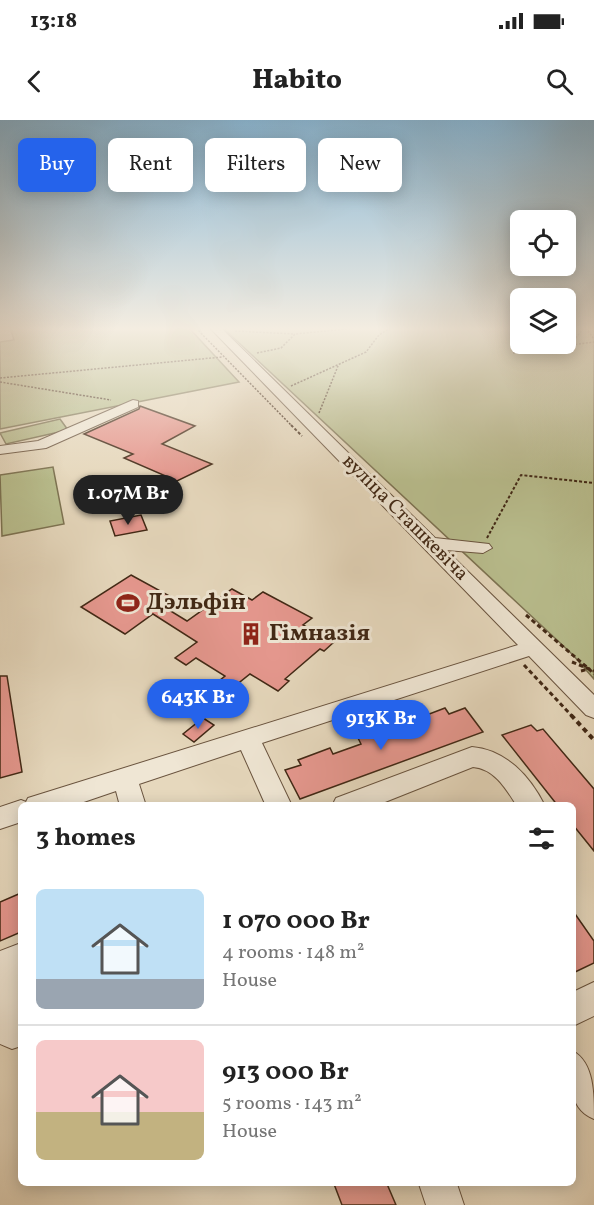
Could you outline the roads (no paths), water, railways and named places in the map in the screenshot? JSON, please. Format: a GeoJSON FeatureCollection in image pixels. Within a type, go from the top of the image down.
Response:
{"type":"FeatureCollection","features":[{"type":"Feature","properties":{"kind":"street","name":"вуліца Сташкевіча"},"geometry":{"type":"LineString","coordinates":[[272,379],[429,543],[524,650],[594,709]]}},
{"type":"Feature","properties":{"kind":"street"},"geometry":{"type":"LineString","coordinates":[[0,450],[41,445],[133,404]]}},
{"type":"Feature","properties":{"kind":"street"},"geometry":{"type":"LineString","coordinates":[[429,543],[483,548]]}},
{"type":"Feature","properties":{"kind":"street"},"geometry":{"type":"LineString","coordinates":[[49,802],[524,650]]}},
{"type":"Feature","properties":{"kind":"street"},"geometry":{"type":"LineString","coordinates":[[247,737],[277,802]]}},
{"type":"Feature","properties":{"kind":"street"},"geometry":{"type":"LineString","coordinates":[[356,802],[472,758],[486,757],[498,762],[529,802]]}},
{"type":"Feature","properties":{"kind":"street"},"geometry":{"type":"LineString","coordinates":[[124,777],[132,802]]}},
{"type":"Feature","properties":{"kind":"street"},"geometry":{"type":"LineString","coordinates":[[0,818],[18,812]]}},
{"type":"Feature","properties":{"kind":"street"},"geometry":{"type":"LineString","coordinates":[[7,963],[12,1033],[18,1030]]}},
{"type":"Feature","properties":{"kind":"street"},"geometry":{"type":"LineString","coordinates":[[576,1008],[594,998]]}},
{"type":"Feature","properties":{"kind":"street"},"geometry":{"type":"LineString","coordinates":[[576,1073],[594,1102]]}},
{"type":"Feature","properties":{"kind":"street"},"geometry":{"type":"LineString","coordinates":[[439,1186],[445,1205]]}},
{"type":"Feature","properties":{"kind":"place","name":"Дэльфін"},"geometry":{"type":"Point","coordinates":[128,603]}},
{"type":"Feature","properties":{"kind":"place","name":"Гімназія"},"geometry":{"type":"Point","coordinates":[251,634]}}]}
